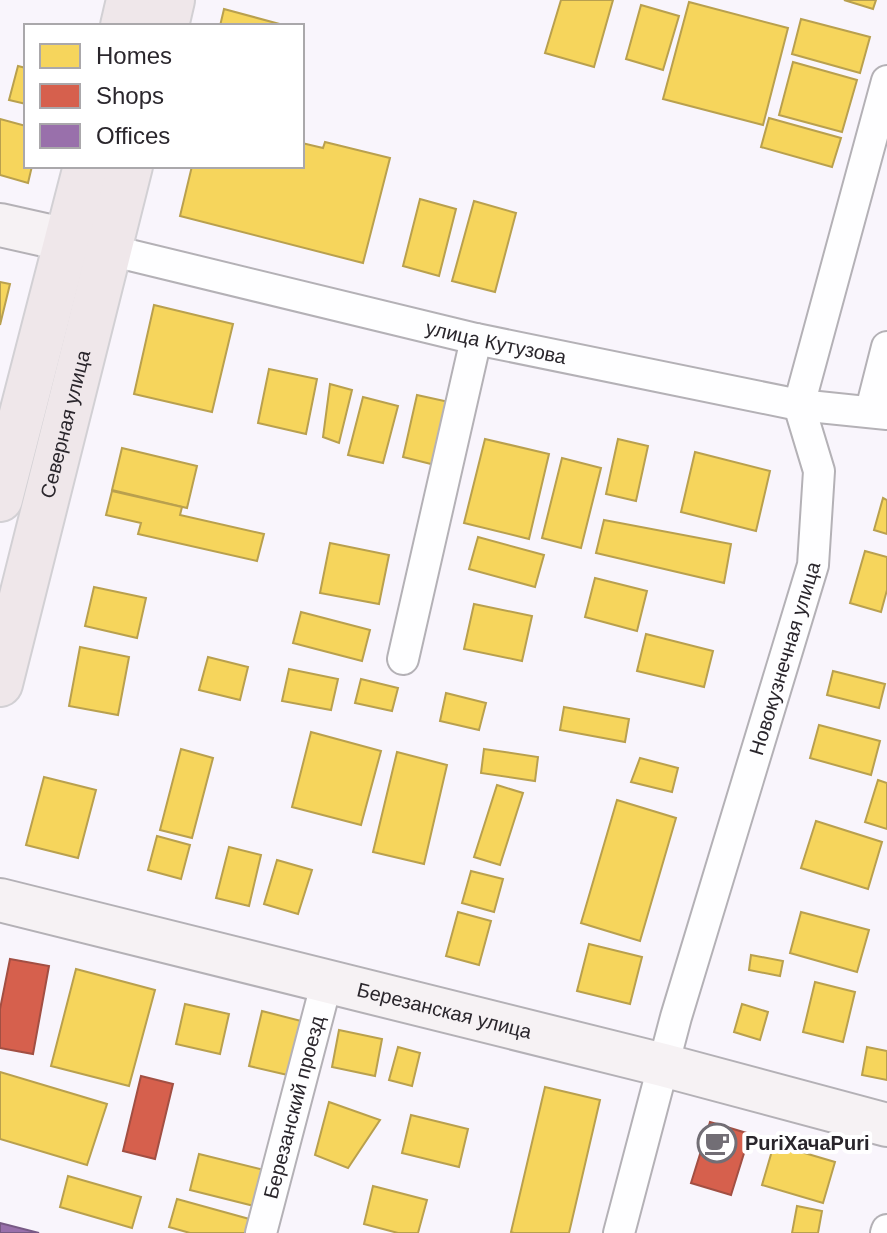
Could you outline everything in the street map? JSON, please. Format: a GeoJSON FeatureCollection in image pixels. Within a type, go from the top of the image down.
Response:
{"type":"FeatureCollection","features":[{"type":"Feature","properties":{"kind":"main road"},"geometry":{"type":"LineString","coordinates":[[123,24],[129,0]]}},
{"type":"Feature","properties":{"kind":"main road"},"geometry":{"type":"LineString","coordinates":[[166,24],[172,0]]}},
{"type":"Feature","properties":{"kind":"main road"},"geometry":{"type":"LineString","coordinates":[[0,499],[85,168]]}},
{"type":"Feature","properties":{"kind":"main road","name":"Северная улица"},"geometry":{"type":"LineString","coordinates":[[0,684],[130,168]]}},
{"type":"Feature","properties":{"kind":"street"},"geometry":{"type":"LineString","coordinates":[[799,405],[887,81]]}},
{"type":"Feature","properties":{"kind":"street"},"geometry":{"type":"LineString","coordinates":[[0,225],[67,240]]}},
{"type":"Feature","properties":{"kind":"street","name":"улица Кутузова"},"geometry":{"type":"LineString","coordinates":[[109,250],[476,339],[799,405],[879,412]]}},
{"type":"Feature","properties":{"kind":"street"},"geometry":{"type":"LineString","coordinates":[[403,659],[476,339]]}},
{"type":"Feature","properties":{"kind":"street"},"geometry":{"type":"LineString","coordinates":[[879,412],[887,347]]}},
{"type":"Feature","properties":{"kind":"street","name":"Новокузнечная улица"},"geometry":{"type":"LineString","coordinates":[[619,1233],[663,1065],[813,565],[819,471],[799,405]]}},
{"type":"Feature","properties":{"kind":"street","name":"Березанская улица"},"geometry":{"type":"LineString","coordinates":[[0,900],[663,1065],[887,1125]]}},
{"type":"Feature","properties":{"kind":"street","name":"Березанский проезд"},"geometry":{"type":"LineString","coordinates":[[261,1233],[327,981]]}},
{"type":"Feature","properties":{"kind":"building: Homes"},"geometry":{"type":"Polygon","coordinates":[[[561,0],[613,0],[594,67],[545,53],[561,0]]]}},
{"type":"Feature","properties":{"kind":"building: Homes"},"geometry":{"type":"Polygon","coordinates":[[[844,0],[876,0],[873,9],[844,0]]]}},
{"type":"Feature","properties":{"kind":"building: Homes"},"geometry":{"type":"Polygon","coordinates":[[[689,2],[788,28],[763,125],[663,99],[689,2]]]}},
{"type":"Feature","properties":{"kind":"building: Homes"},"geometry":{"type":"Polygon","coordinates":[[[641,5],[679,16],[663,70],[626,59],[641,5]]]}},
{"type":"Feature","properties":{"kind":"building: Homes"},"geometry":{"type":"Polygon","coordinates":[[[224,9],[280,24],[220,24],[224,9]]]}},
{"type":"Feature","properties":{"kind":"building: Homes"},"geometry":{"type":"Polygon","coordinates":[[[801,19],[870,37],[860,73],[792,54],[801,19]]]}},
{"type":"Feature","properties":{"kind":"building: Homes"},"geometry":{"type":"Polygon","coordinates":[[[793,62],[857,80],[842,132],[779,115],[793,62]]]}},
{"type":"Feature","properties":{"kind":"building: Homes"},"geometry":{"type":"Polygon","coordinates":[[[18,66],[24,68],[24,104],[9,100],[18,66]]]}},
{"type":"Feature","properties":{"kind":"building: Homes"},"geometry":{"type":"Polygon","coordinates":[[[769,118],[841,138],[832,167],[761,147],[769,118]]]}},
{"type":"Feature","properties":{"kind":"building: Homes"},"geometry":{"type":"Polygon","coordinates":[[[0,119],[24,125],[24,168],[32,168],[28,183],[0,175],[0,119]]]}},
{"type":"Feature","properties":{"kind":"building: Homes"},"geometry":{"type":"Polygon","coordinates":[[[325,142],[390,158],[363,263],[180,216],[192,168],[304,168],[304,143],[323,148],[325,142]]]}},
{"type":"Feature","properties":{"kind":"building: Homes"},"geometry":{"type":"Polygon","coordinates":[[[420,199],[456,209],[439,276],[403,266],[420,199]]]}},
{"type":"Feature","properties":{"kind":"building: Homes"},"geometry":{"type":"Polygon","coordinates":[[[474,201],[516,213],[495,292],[452,281],[474,201]]]}},
{"type":"Feature","properties":{"kind":"building: Homes"},"geometry":{"type":"Polygon","coordinates":[[[0,282],[10,284],[0,325],[0,282]]]}},
{"type":"Feature","properties":{"kind":"building: Homes"},"geometry":{"type":"Polygon","coordinates":[[[154,305],[233,324],[212,412],[134,394],[154,305]]]}},
{"type":"Feature","properties":{"kind":"building: Homes"},"geometry":{"type":"Polygon","coordinates":[[[269,369],[317,379],[306,434],[258,423],[269,369]]]}},
{"type":"Feature","properties":{"kind":"building: Homes"},"geometry":{"type":"Polygon","coordinates":[[[330,384],[352,390],[339,443],[323,437],[330,384]]]}},
{"type":"Feature","properties":{"kind":"building: Homes"},"geometry":{"type":"Polygon","coordinates":[[[417,395],[449,402],[435,465],[403,457],[417,395]]]}},
{"type":"Feature","properties":{"kind":"building: Homes"},"geometry":{"type":"Polygon","coordinates":[[[363,397],[398,406],[383,463],[348,455],[363,397]]]}},
{"type":"Feature","properties":{"kind":"building: Homes"},"geometry":{"type":"Polygon","coordinates":[[[485,439],[549,454],[529,539],[464,523],[485,439]]]}},
{"type":"Feature","properties":{"kind":"building: Homes"},"geometry":{"type":"Polygon","coordinates":[[[618,439],[648,446],[636,501],[606,494],[618,439]]]}},
{"type":"Feature","properties":{"kind":"building: Homes"},"geometry":{"type":"Polygon","coordinates":[[[122,448],[197,466],[187,508],[112,490],[122,448]]]}},
{"type":"Feature","properties":{"kind":"building: Homes"},"geometry":{"type":"Polygon","coordinates":[[[695,452],[770,471],[756,531],[681,512],[695,452]]]}},
{"type":"Feature","properties":{"kind":"building: Homes"},"geometry":{"type":"Polygon","coordinates":[[[562,458],[601,468],[581,548],[542,538],[562,458]]]}},
{"type":"Feature","properties":{"kind":"building: Homes"},"geometry":{"type":"Polygon","coordinates":[[[112,491],[182,507],[180,515],[264,534],[257,561],[138,534],[141,523],[106,515],[112,491]]]}},
{"type":"Feature","properties":{"kind":"building: Homes"},"geometry":{"type":"Polygon","coordinates":[[[883,498],[887,500],[887,534],[874,530],[883,498]]]}},
{"type":"Feature","properties":{"kind":"building: Homes"},"geometry":{"type":"Polygon","coordinates":[[[604,520],[731,544],[724,583],[596,553],[604,520]]]}},
{"type":"Feature","properties":{"kind":"building: Homes"},"geometry":{"type":"Polygon","coordinates":[[[478,537],[544,555],[535,587],[469,569],[478,537]]]}},
{"type":"Feature","properties":{"kind":"building: Homes"},"geometry":{"type":"Polygon","coordinates":[[[330,543],[389,555],[379,604],[320,593],[330,543]]]}},
{"type":"Feature","properties":{"kind":"building: Homes"},"geometry":{"type":"Polygon","coordinates":[[[865,551],[887,557],[887,590],[881,612],[850,603],[865,551]]]}},
{"type":"Feature","properties":{"kind":"building: Homes"},"geometry":{"type":"Polygon","coordinates":[[[595,578],[647,591],[637,631],[585,617],[595,578]]]}},
{"type":"Feature","properties":{"kind":"building: Homes"},"geometry":{"type":"Polygon","coordinates":[[[94,587],[146,598],[137,638],[85,626],[94,587]]]}},
{"type":"Feature","properties":{"kind":"building: Homes"},"geometry":{"type":"Polygon","coordinates":[[[474,604],[532,616],[522,661],[464,649],[474,604]]]}},
{"type":"Feature","properties":{"kind":"building: Homes"},"geometry":{"type":"Polygon","coordinates":[[[301,612],[370,630],[362,661],[293,643],[301,612]]]}},
{"type":"Feature","properties":{"kind":"building: Homes"},"geometry":{"type":"Polygon","coordinates":[[[646,634],[713,651],[704,687],[637,671],[646,634]]]}},
{"type":"Feature","properties":{"kind":"building: Homes"},"geometry":{"type":"Polygon","coordinates":[[[80,647],[129,657],[118,715],[69,706],[80,647]]]}},
{"type":"Feature","properties":{"kind":"building: Homes"},"geometry":{"type":"Polygon","coordinates":[[[208,657],[248,667],[240,700],[199,690],[208,657]]]}},
{"type":"Feature","properties":{"kind":"building: Homes"},"geometry":{"type":"Polygon","coordinates":[[[289,669],[338,679],[331,710],[282,701],[289,669]]]}},
{"type":"Feature","properties":{"kind":"building: Homes"},"geometry":{"type":"Polygon","coordinates":[[[833,671],[885,684],[879,708],[827,695],[833,671]]]}},
{"type":"Feature","properties":{"kind":"building: Homes"},"geometry":{"type":"Polygon","coordinates":[[[361,679],[398,688],[392,711],[355,703],[361,679]]]}},
{"type":"Feature","properties":{"kind":"building: Homes"},"geometry":{"type":"Polygon","coordinates":[[[446,693],[486,703],[479,730],[440,721],[446,693]]]}},
{"type":"Feature","properties":{"kind":"building: Homes"},"geometry":{"type":"Polygon","coordinates":[[[564,707],[629,719],[625,742],[560,730],[564,707]]]}},
{"type":"Feature","properties":{"kind":"building: Homes"},"geometry":{"type":"Polygon","coordinates":[[[819,725],[880,741],[871,775],[810,758],[819,725]]]}},
{"type":"Feature","properties":{"kind":"building: Homes"},"geometry":{"type":"Polygon","coordinates":[[[311,732],[381,751],[361,825],[292,807],[311,732]]]}},
{"type":"Feature","properties":{"kind":"building: Homes"},"geometry":{"type":"Polygon","coordinates":[[[181,749],[213,758],[192,838],[160,830],[181,749]]]}},
{"type":"Feature","properties":{"kind":"building: Homes"},"geometry":{"type":"Polygon","coordinates":[[[484,749],[538,757],[535,781],[481,773],[484,749]]]}},
{"type":"Feature","properties":{"kind":"building: Homes"},"geometry":{"type":"Polygon","coordinates":[[[397,752],[447,765],[424,864],[373,852],[397,752]]]}},
{"type":"Feature","properties":{"kind":"building: Homes"},"geometry":{"type":"Polygon","coordinates":[[[640,758],[678,768],[672,792],[631,782],[640,758]]]}},
{"type":"Feature","properties":{"kind":"building: Homes"},"geometry":{"type":"Polygon","coordinates":[[[44,777],[96,790],[78,858],[26,845],[44,777]]]}},
{"type":"Feature","properties":{"kind":"building: Homes"},"geometry":{"type":"Polygon","coordinates":[[[878,780],[887,783],[887,829],[865,822],[878,780]]]}},
{"type":"Feature","properties":{"kind":"building: Homes"},"geometry":{"type":"Polygon","coordinates":[[[497,785],[523,793],[500,865],[474,857],[497,785]]]}},
{"type":"Feature","properties":{"kind":"building: Homes"},"geometry":{"type":"Polygon","coordinates":[[[617,800],[676,818],[640,941],[581,923],[617,800]]]}},
{"type":"Feature","properties":{"kind":"building: Homes"},"geometry":{"type":"Polygon","coordinates":[[[816,821],[882,842],[868,889],[801,868],[816,821]]]}},
{"type":"Feature","properties":{"kind":"building: Homes"},"geometry":{"type":"Polygon","coordinates":[[[157,836],[190,845],[181,879],[148,870],[157,836]]]}},
{"type":"Feature","properties":{"kind":"building: Homes"},"geometry":{"type":"Polygon","coordinates":[[[229,847],[261,855],[249,906],[216,898],[229,847]]]}},
{"type":"Feature","properties":{"kind":"building: Homes"},"geometry":{"type":"Polygon","coordinates":[[[277,860],[312,870],[298,914],[264,904],[277,860]]]}},
{"type":"Feature","properties":{"kind":"building: Homes"},"geometry":{"type":"Polygon","coordinates":[[[471,871],[503,879],[494,912],[462,903],[471,871]]]}},
{"type":"Feature","properties":{"kind":"building: Homes"},"geometry":{"type":"Polygon","coordinates":[[[458,912],[491,921],[479,965],[446,956],[458,912]]]}},
{"type":"Feature","properties":{"kind":"building: Homes"},"geometry":{"type":"Polygon","coordinates":[[[801,912],[869,930],[857,972],[790,953],[801,912]]]}},
{"type":"Feature","properties":{"kind":"building: Homes"},"geometry":{"type":"Polygon","coordinates":[[[589,944],[642,957],[630,1004],[577,991],[589,944]]]}},
{"type":"Feature","properties":{"kind":"building: Homes"},"geometry":{"type":"Polygon","coordinates":[[[751,955],[783,961],[780,976],[749,970],[751,955]]]}},
{"type":"Feature","properties":{"kind":"building: Homes"},"geometry":{"type":"Polygon","coordinates":[[[76,969],[155,990],[129,1086],[51,1066],[76,969]]]}},
{"type":"Feature","properties":{"kind":"building: Homes"},"geometry":{"type":"Polygon","coordinates":[[[815,982],[855,992],[843,1042],[803,1032],[815,982]]]}},
{"type":"Feature","properties":{"kind":"building: Homes"},"geometry":{"type":"Polygon","coordinates":[[[185,1004],[229,1014],[220,1054],[176,1044],[185,1004]]]}},
{"type":"Feature","properties":{"kind":"building: Homes"},"geometry":{"type":"Polygon","coordinates":[[[742,1004],[768,1012],[760,1040],[734,1032],[742,1004]]]}},
{"type":"Feature","properties":{"kind":"building: Homes"},"geometry":{"type":"Polygon","coordinates":[[[262,1011],[305,1022],[292,1076],[249,1066],[262,1011]]]}},
{"type":"Feature","properties":{"kind":"building: Homes"},"geometry":{"type":"Polygon","coordinates":[[[339,1030],[382,1039],[375,1076],[332,1067],[339,1030]]]}},
{"type":"Feature","properties":{"kind":"building: Homes"},"geometry":{"type":"Polygon","coordinates":[[[398,1047],[420,1053],[412,1086],[389,1080],[398,1047]]]}},
{"type":"Feature","properties":{"kind":"building: Homes"},"geometry":{"type":"Polygon","coordinates":[[[867,1047],[887,1051],[887,1080],[862,1075],[867,1047]]]}},
{"type":"Feature","properties":{"kind":"building: Homes"},"geometry":{"type":"Polygon","coordinates":[[[0,1072],[107,1104],[87,1165],[0,1139],[0,1072]]]}},
{"type":"Feature","properties":{"kind":"building: Homes"},"geometry":{"type":"Polygon","coordinates":[[[545,1087],[600,1100],[569,1233],[514,1233],[511,1232],[545,1087]]]}},
{"type":"Feature","properties":{"kind":"building: Homes"},"geometry":{"type":"Polygon","coordinates":[[[329,1102],[380,1120],[348,1168],[315,1155],[329,1102]]]}},
{"type":"Feature","properties":{"kind":"building: Homes"},"geometry":{"type":"Polygon","coordinates":[[[411,1115],[468,1129],[459,1167],[402,1153],[411,1115]]]}},
{"type":"Feature","properties":{"kind":"building: Homes"},"geometry":{"type":"Polygon","coordinates":[[[774,1144],[835,1162],[823,1203],[762,1185],[774,1144]]]}},
{"type":"Feature","properties":{"kind":"building: Homes"},"geometry":{"type":"Polygon","coordinates":[[[199,1154],[264,1170],[254,1206],[190,1190],[199,1154]]]}},
{"type":"Feature","properties":{"kind":"building: Homes"},"geometry":{"type":"Polygon","coordinates":[[[68,1176],[141,1197],[132,1228],[60,1207],[68,1176]]]}},
{"type":"Feature","properties":{"kind":"building: Homes"},"geometry":{"type":"Polygon","coordinates":[[[373,1186],[427,1200],[418,1233],[398,1233],[364,1224],[373,1186]]]}},
{"type":"Feature","properties":{"kind":"building: Homes"},"geometry":{"type":"Polygon","coordinates":[[[177,1199],[253,1220],[250,1233],[190,1233],[169,1227],[177,1199]]]}},
{"type":"Feature","properties":{"kind":"building: Homes"},"geometry":{"type":"Polygon","coordinates":[[[797,1206],[822,1211],[818,1233],[792,1233],[797,1206]]]}},
{"type":"Feature","properties":{"kind":"building: Shops"},"geometry":{"type":"Polygon","coordinates":[[[10,959],[49,966],[33,1054],[0,1048],[0,1009],[10,959]]]}},
{"type":"Feature","properties":{"kind":"building: Shops"},"geometry":{"type":"Polygon","coordinates":[[[141,1076],[173,1084],[155,1159],[123,1151],[141,1076]]]}},
{"type":"Feature","properties":{"kind":"building: Shops"},"geometry":{"type":"Polygon","coordinates":[[[710,1122],[750,1134],[731,1195],[691,1183],[710,1122]]]}},
{"type":"Feature","properties":{"kind":"building: Offices"},"geometry":{"type":"Polygon","coordinates":[[[0,1223],[39,1233],[0,1233],[0,1223]]]}},
{"type":"Feature","properties":{"kind":"place","name":"PuriХачаPuri"},"geometry":{"type":"Point","coordinates":[717,1143]}}]}
